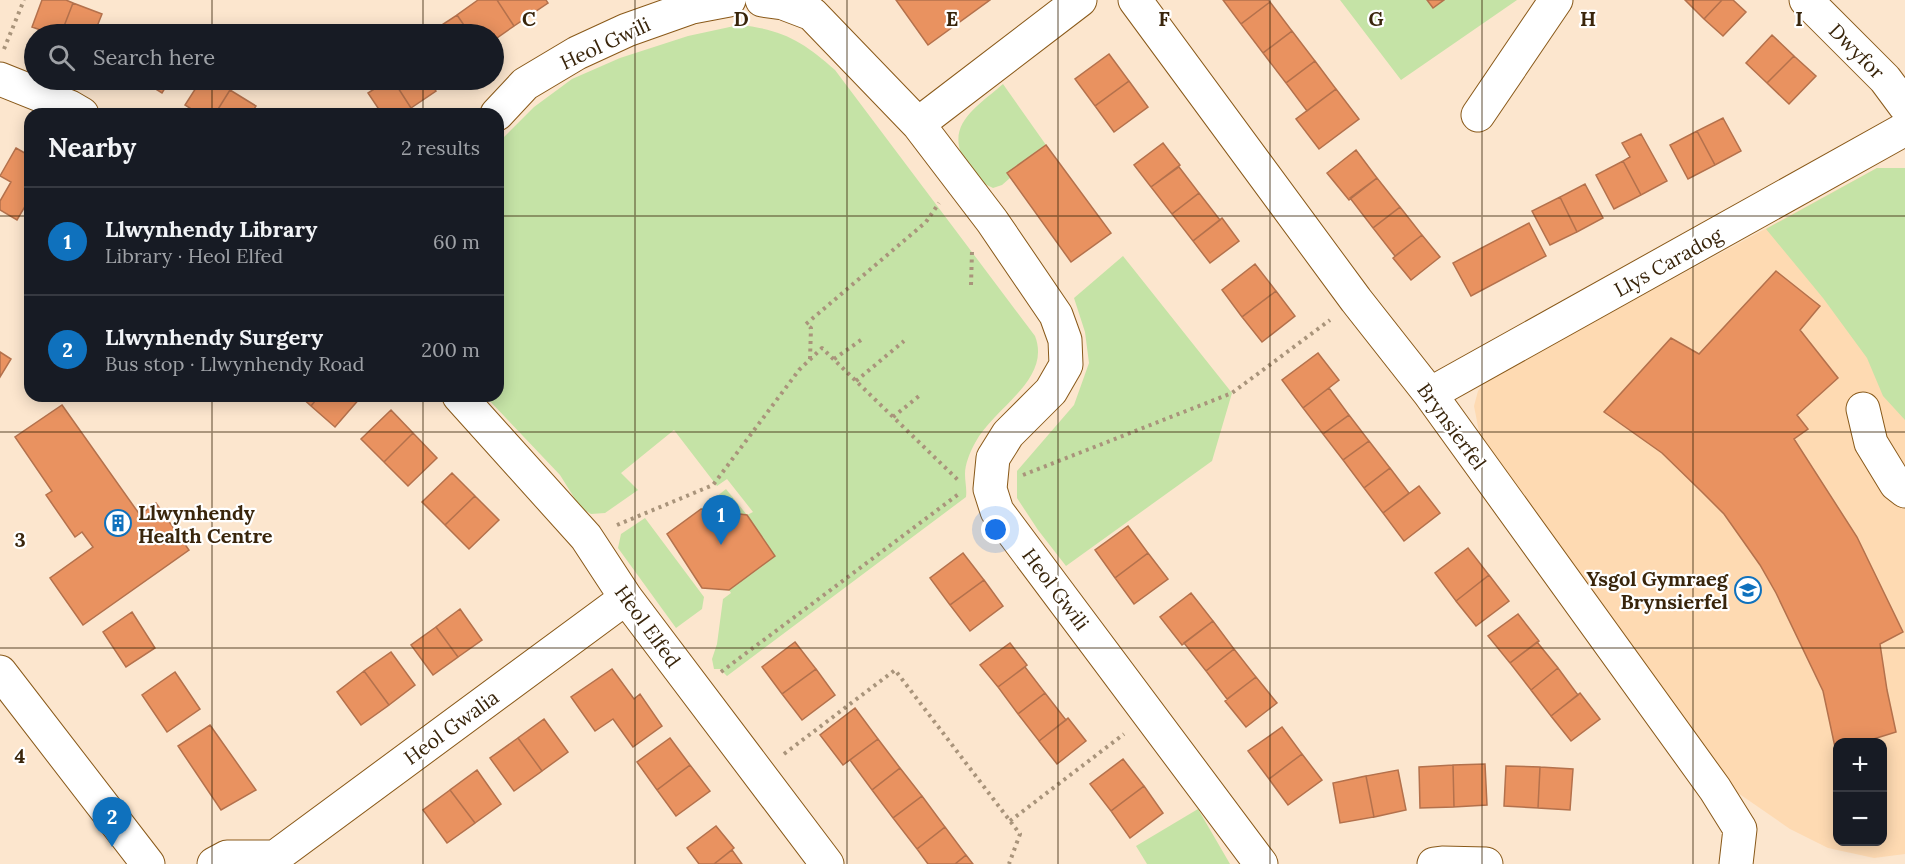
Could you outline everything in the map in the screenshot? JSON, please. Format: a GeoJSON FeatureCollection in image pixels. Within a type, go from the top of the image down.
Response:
{"type":"FeatureCollection","features":[{"type":"Feature","properties":{"kind":"street","name":"Heol Gwili"},"geometry":{"type":"LineString","coordinates":[[503,108],[525,84],[577,53],[627,30],[692,7],[729,0]]}},
{"type":"Feature","properties":{"kind":"street","name":"Heol Gwili"},"geometry":{"type":"LineString","coordinates":[[762,0],[813,7],[918,124],[992,221],[1056,315],[1065,340],[1066,365],[1051,391],[1008,434],[978,488],[1261,864]]}},
{"type":"Feature","properties":{"kind":"street"},"geometry":{"type":"LineString","coordinates":[[918,124],[1080,0]]}},
{"type":"Feature","properties":{"kind":"street","name":"Brynsierfel"},"geometry":{"type":"LineString","coordinates":[[1135,0],[1356,300],[1430,394],[1715,789],[1740,829],[1736,864]]}},
{"type":"Feature","properties":{"kind":"street"},"geometry":{"type":"LineString","coordinates":[[1478,115],[1556,0]]}},
{"type":"Feature","properties":{"kind":"street","name":"Dwyfor"},"geometry":{"type":"LineString","coordinates":[[1806,0],[1885,79],[1905,106]]}},
{"type":"Feature","properties":{"kind":"street"},"geometry":{"type":"LineString","coordinates":[[2,65],[24,79]]}},
{"type":"Feature","properties":{"kind":"street"},"geometry":{"type":"LineString","coordinates":[[42,90],[72,108]]}},
{"type":"Feature","properties":{"kind":"street","name":"Llys Caradog"},"geometry":{"type":"LineString","coordinates":[[1430,394],[1905,129]]}},
{"type":"Feature","properties":{"kind":"street","name":"Heol Elfed"},"geometry":{"type":"LineString","coordinates":[[464,402],[586,537],[626,598],[827,864]]}},
{"type":"Feature","properties":{"kind":"street"},"geometry":{"type":"LineString","coordinates":[[1863,409],[1871,443],[1896,484],[1905,491]]}},
{"type":"Feature","properties":{"kind":"street","name":"Heol Gwalia"},"geometry":{"type":"LineString","coordinates":[[214,864],[227,857],[274,860],[626,598]]}},
{"type":"Feature","properties":{"kind":"street"},"geometry":{"type":"LineString","coordinates":[[0,672],[148,864]]}},
{"type":"Feature","properties":{"kind":"street"},"geometry":{"type":"LineString","coordinates":[[1434,864],[1442,862],[1486,864]]}},
{"type":"Feature","properties":{"kind":"path"},"geometry":{"type":"LineString","coordinates":[[2,65],[24,0]]}},
{"type":"Feature","properties":{"kind":"path"},"geometry":{"type":"LineString","coordinates":[[810,360],[811,328],[807,324],[926,222],[958,176]]}},
{"type":"Feature","properties":{"kind":"path"},"geometry":{"type":"LineString","coordinates":[[696,691],[978,488],[1232,393],[1356,300]]}},
{"type":"Feature","properties":{"kind":"path"},"geometry":{"type":"LineString","coordinates":[[834,359],[861,340]]}},
{"type":"Feature","properties":{"kind":"path"},"geometry":{"type":"LineString","coordinates":[[856,381],[904,341]]}},
{"type":"Feature","properties":{"kind":"path"},"geometry":{"type":"LineString","coordinates":[[586,537],[713,485],[799,370],[822,348],[893,417],[978,488]]}},
{"type":"Feature","properties":{"kind":"path"},"geometry":{"type":"LineString","coordinates":[[893,417],[919,396]]}},
{"type":"Feature","properties":{"kind":"path"},"geometry":{"type":"LineString","coordinates":[[758,773],[895,670],[1020,834],[1009,864]]}},
{"type":"Feature","properties":{"kind":"path"},"geometry":{"type":"LineString","coordinates":[[1010,821],[1150,715]]}},
{"type":"Feature","properties":{"kind":"shaded area","name":"Ysgol Gymraeg Brynsierfel"},"geometry":{"type":"Polygon","coordinates":[[[1877,168],[1905,168],[1905,854],[1874,858],[1828,848],[1790,829],[1738,793],[1480,437],[1474,406],[1478,391],[1487,380],[1877,168]]]}},
{"type":"Feature","properties":{"kind":"green space"},"geometry":{"type":"Polygon","coordinates":[[[1340,0],[1517,0],[1401,80],[1340,0]]]}},
{"type":"Feature","properties":{"kind":"green space"},"geometry":{"type":"Polygon","coordinates":[[[739,25],[768,30],[792,38],[835,70],[1035,336],[1038,352],[1035,366],[1028,380],[983,430],[973,447],[965,470],[966,497],[727,676],[720,669],[714,669],[712,659],[717,644],[723,599],[731,593],[729,590],[775,556],[747,515],[753,512],[727,479],[717,486],[674,430],[621,473],[638,490],[605,513],[591,514],[580,507],[560,475],[491,402],[504,402],[504,137],[534,107],[572,79],[620,58],[688,36],[739,25]]]}},
{"type":"Feature","properties":{"kind":"green space"},"geometry":{"type":"Polygon","coordinates":[[[1003,84],[1046,145],[1007,173],[1010,178],[1002,185],[993,188],[971,172],[960,150],[958,138],[966,118],[1003,84]]]}},
{"type":"Feature","properties":{"kind":"green space"},"geometry":{"type":"Polygon","coordinates":[[[1877,168],[1905,168],[1905,420],[1883,396],[1867,358],[1823,298],[1766,229],[1877,168]]]}},
{"type":"Feature","properties":{"kind":"green space"},"geometry":{"type":"Polygon","coordinates":[[[1123,256],[1232,393],[1212,461],[1066,566],[1017,498],[1017,471],[1074,405],[1089,363],[1085,332],[1074,298],[1123,256]]]}},
{"type":"Feature","properties":{"kind":"green space"},"geometry":{"type":"Polygon","coordinates":[[[726,489],[747,515],[701,509],[726,489]]]}},
{"type":"Feature","properties":{"kind":"green space"},"geometry":{"type":"Polygon","coordinates":[[[645,518],[704,597],[702,609],[676,628],[618,548],[621,534],[645,518]]]}},
{"type":"Feature","properties":{"kind":"green space"},"geometry":{"type":"Polygon","coordinates":[[[1198,809],[1230,864],[1147,864],[1136,846],[1198,809]]]}},
{"type":"Feature","properties":{"kind":"building"},"geometry":{"type":"Polygon","coordinates":[[[42,0],[66,0],[73,3],[65,24],[33,24],[42,0]]]}},
{"type":"Feature","properties":{"kind":"building"},"geometry":{"type":"Polygon","coordinates":[[[478,0],[497,0],[514,26],[504,33],[504,24],[463,24],[457,15],[478,0]]]}},
{"type":"Feature","properties":{"kind":"building"},"geometry":{"type":"Polygon","coordinates":[[[497,0],[546,0],[548,3],[514,26],[497,0]]]}},
{"type":"Feature","properties":{"kind":"building"},"geometry":{"type":"Polygon","coordinates":[[[896,0],[990,0],[928,45],[896,0]]]}},
{"type":"Feature","properties":{"kind":"building"},"geometry":{"type":"Polygon","coordinates":[[[1223,0],[1268,0],[1270,2],[1241,24],[1223,0]]]}},
{"type":"Feature","properties":{"kind":"building"},"geometry":{"type":"Polygon","coordinates":[[[1427,0],[1444,0],[1433,8],[1427,0]]]}},
{"type":"Feature","properties":{"kind":"building"},"geometry":{"type":"Polygon","coordinates":[[[1685,0],[1722,0],[1704,19],[1685,0]]]}},
{"type":"Feature","properties":{"kind":"building"},"geometry":{"type":"Polygon","coordinates":[[[1722,0],[1733,0],[1746,12],[1723,36],[1704,19],[1722,0]]]}},
{"type":"Feature","properties":{"kind":"building"},"geometry":{"type":"Polygon","coordinates":[[[1270,2],[1292,31],[1263,53],[1241,24],[1270,2]]]}},
{"type":"Feature","properties":{"kind":"building"},"geometry":{"type":"Polygon","coordinates":[[[73,3],[102,14],[98,24],[65,24],[73,3]]]}},
{"type":"Feature","properties":{"kind":"building"},"geometry":{"type":"Polygon","coordinates":[[[457,15],[463,24],[443,24],[457,15]]]}},
{"type":"Feature","properties":{"kind":"building"},"geometry":{"type":"Polygon","coordinates":[[[1292,31],[1315,61],[1286,83],[1263,53],[1292,31]]]}},
{"type":"Feature","properties":{"kind":"building"},"geometry":{"type":"Polygon","coordinates":[[[1772,35],[1794,56],[1767,83],[1746,63],[1772,35]]]}},
{"type":"Feature","properties":{"kind":"building"},"geometry":{"type":"Polygon","coordinates":[[[1109,54],[1129,81],[1095,106],[1075,79],[1109,54]]]}},
{"type":"Feature","properties":{"kind":"building"},"geometry":{"type":"Polygon","coordinates":[[[1794,56],[1816,76],[1789,104],[1767,83],[1794,56]]]}},
{"type":"Feature","properties":{"kind":"building"},"geometry":{"type":"Polygon","coordinates":[[[1315,61],[1336,89],[1307,111],[1286,83],[1315,61]]]}},
{"type":"Feature","properties":{"kind":"building"},"geometry":{"type":"Polygon","coordinates":[[[1129,81],[1148,107],[1114,132],[1095,106],[1129,81]]]}},
{"type":"Feature","properties":{"kind":"building"},"geometry":{"type":"Polygon","coordinates":[[[1336,89],[1359,119],[1319,149],[1296,119],[1336,89]]]}},
{"type":"Feature","properties":{"kind":"building"},"geometry":{"type":"Polygon","coordinates":[[[195,90],[230,90],[219,108],[190,108],[185,105],[195,90]]]}},
{"type":"Feature","properties":{"kind":"building"},"geometry":{"type":"Polygon","coordinates":[[[230,90],[256,106],[255,108],[219,108],[230,90]]]}},
{"type":"Feature","properties":{"kind":"building"},"geometry":{"type":"Polygon","coordinates":[[[373,90],[399,90],[411,108],[378,108],[368,93],[373,90]]]}},
{"type":"Feature","properties":{"kind":"building"},"geometry":{"type":"Polygon","coordinates":[[[399,90],[436,91],[411,108],[399,90]]]}},
{"type":"Feature","properties":{"kind":"building"},"geometry":{"type":"Polygon","coordinates":[[[1723,118],[1741,151],[1715,165],[1697,131],[1723,118]]]}},
{"type":"Feature","properties":{"kind":"building"},"geometry":{"type":"Polygon","coordinates":[[[1697,131],[1715,165],[1688,179],[1670,145],[1697,131]]]}},
{"type":"Feature","properties":{"kind":"building"},"geometry":{"type":"Polygon","coordinates":[[[1641,134],[1667,181],[1641,195],[1623,161],[1630,157],[1622,143],[1641,134]]]}},
{"type":"Feature","properties":{"kind":"building"},"geometry":{"type":"Polygon","coordinates":[[[1163,143],[1180,165],[1151,187],[1134,165],[1163,143]]]}},
{"type":"Feature","properties":{"kind":"building"},"geometry":{"type":"Polygon","coordinates":[[[1046,145],[1111,233],[1071,262],[1007,173],[1046,145]]]}},
{"type":"Feature","properties":{"kind":"building"},"geometry":{"type":"Polygon","coordinates":[[[16,148],[24,153],[24,208],[17,220],[0,210],[0,201],[11,182],[0,176],[16,148]]]}},
{"type":"Feature","properties":{"kind":"building"},"geometry":{"type":"Polygon","coordinates":[[[1356,150],[1377,178],[1349,200],[1327,173],[1356,150]]]}},
{"type":"Feature","properties":{"kind":"building"},"geometry":{"type":"Polygon","coordinates":[[[1623,161],[1641,195],[1614,209],[1596,175],[1623,161]]]}},
{"type":"Feature","properties":{"kind":"building"},"geometry":{"type":"Polygon","coordinates":[[[1179,167],[1199,193],[1172,214],[1151,187],[1179,167]]]}},
{"type":"Feature","properties":{"kind":"building"},"geometry":{"type":"Polygon","coordinates":[[[1377,178],[1400,207],[1373,228],[1350,198],[1377,178]]]}},
{"type":"Feature","properties":{"kind":"building"},"geometry":{"type":"Polygon","coordinates":[[[1585,184],[1603,218],[1577,232],[1560,197],[1585,184]]]}},
{"type":"Feature","properties":{"kind":"building"},"geometry":{"type":"Polygon","coordinates":[[[1199,193],[1220,220],[1193,241],[1172,214],[1199,193]]]}},
{"type":"Feature","properties":{"kind":"building"},"geometry":{"type":"Polygon","coordinates":[[[1560,197],[1577,232],[1550,245],[1532,211],[1560,197]]]}},
{"type":"Feature","properties":{"kind":"building"},"geometry":{"type":"Polygon","coordinates":[[[1400,207],[1422,235],[1395,256],[1373,228],[1400,207]]]}},
{"type":"Feature","properties":{"kind":"building"},"geometry":{"type":"Polygon","coordinates":[[[1222,218],[1239,241],[1210,263],[1193,241],[1222,218]]]}},
{"type":"Feature","properties":{"kind":"building"},"geometry":{"type":"Polygon","coordinates":[[[1529,223],[1546,256],[1471,296],[1453,263],[1529,223]]]}},
{"type":"Feature","properties":{"kind":"building"},"geometry":{"type":"Polygon","coordinates":[[[1422,235],[1440,257],[1411,280],[1393,258],[1422,235]]]}},
{"type":"Feature","properties":{"kind":"building"},"geometry":{"type":"Polygon","coordinates":[[[1255,264],[1276,291],[1242,317],[1222,290],[1255,264]]]}},
{"type":"Feature","properties":{"kind":"building"},"geometry":{"type":"Polygon","coordinates":[[[1776,271],[1820,306],[1800,330],[1838,378],[1797,415],[1808,429],[1794,439],[1857,537],[1903,632],[1880,644],[1896,732],[1877,738],[1833,738],[1823,691],[1760,565],[1724,514],[1701,491],[1662,453],[1604,412],[1671,338],[1699,354],[1776,271]]]}},
{"type":"Feature","properties":{"kind":"building"},"geometry":{"type":"Polygon","coordinates":[[[1276,291],[1295,316],[1262,342],[1242,317],[1276,291]]]}},
{"type":"Feature","properties":{"kind":"building"},"geometry":{"type":"Polygon","coordinates":[[[0,352],[11,359],[0,377],[0,352]]]}},
{"type":"Feature","properties":{"kind":"building"},"geometry":{"type":"Polygon","coordinates":[[[1318,353],[1339,380],[1303,408],[1282,380],[1318,353]]]}},
{"type":"Feature","properties":{"kind":"building"},"geometry":{"type":"Polygon","coordinates":[[[1329,388],[1349,415],[1323,434],[1303,408],[1329,388]]]}},
{"type":"Feature","properties":{"kind":"building"},"geometry":{"type":"Polygon","coordinates":[[[314,402],[357,402],[335,427],[311,406],[314,402]]]}},
{"type":"Feature","properties":{"kind":"building","name":"Llwynhendy Health Centre"},"geometry":{"type":"Polygon","coordinates":[[[62,405],[140,515],[156,503],[189,550],[83,625],[50,578],[93,547],[82,532],[75,537],[46,495],[52,491],[15,437],[62,405]]]}},
{"type":"Feature","properties":{"kind":"building"},"geometry":{"type":"Polygon","coordinates":[[[391,410],[413,433],[384,462],[361,439],[391,410]]]}},
{"type":"Feature","properties":{"kind":"building"},"geometry":{"type":"Polygon","coordinates":[[[1349,415],[1369,441],[1343,460],[1323,434],[1349,415]]]}},
{"type":"Feature","properties":{"kind":"building"},"geometry":{"type":"Polygon","coordinates":[[[413,433],[437,458],[408,486],[384,462],[413,433]]]}},
{"type":"Feature","properties":{"kind":"building"},"geometry":{"type":"Polygon","coordinates":[[[1369,441],[1390,468],[1364,488],[1343,460],[1369,441]]]}},
{"type":"Feature","properties":{"kind":"building"},"geometry":{"type":"Polygon","coordinates":[[[1390,468],[1409,493],[1383,513],[1364,488],[1390,468]]]}},
{"type":"Feature","properties":{"kind":"building"},"geometry":{"type":"Polygon","coordinates":[[[452,473],[475,496],[445,525],[422,502],[452,473]]]}},
{"type":"Feature","properties":{"kind":"building"},"geometry":{"type":"Polygon","coordinates":[[[1419,486],[1440,513],[1404,541],[1383,513],[1419,486]]]}},
{"type":"Feature","properties":{"kind":"building"},"geometry":{"type":"Polygon","coordinates":[[[475,496],[499,520],[469,549],[445,525],[475,496]]]}},
{"type":"Feature","properties":{"kind":"building"},"geometry":{"type":"Polygon","coordinates":[[[701,509],[747,515],[775,556],[729,590],[702,588],[667,534],[701,509]]]}},
{"type":"Feature","properties":{"kind":"building"},"geometry":{"type":"Polygon","coordinates":[[[1128,526],[1148,553],[1115,578],[1095,550],[1128,526]]]}},
{"type":"Feature","properties":{"kind":"building"},"geometry":{"type":"Polygon","coordinates":[[[1468,548],[1489,575],[1456,601],[1435,573],[1468,548]]]}},
{"type":"Feature","properties":{"kind":"building"},"geometry":{"type":"Polygon","coordinates":[[[963,553],[984,580],[950,605],[930,578],[963,553]]]}},
{"type":"Feature","properties":{"kind":"building"},"geometry":{"type":"Polygon","coordinates":[[[1148,553],[1168,579],[1134,604],[1115,578],[1148,553]]]}},
{"type":"Feature","properties":{"kind":"building"},"geometry":{"type":"Polygon","coordinates":[[[1489,575],[1509,601],[1476,626],[1456,601],[1489,575]]]}},
{"type":"Feature","properties":{"kind":"building"},"geometry":{"type":"Polygon","coordinates":[[[984,580],[1003,606],[970,631],[950,605],[984,580]]]}},
{"type":"Feature","properties":{"kind":"building"},"geometry":{"type":"Polygon","coordinates":[[[1191,593],[1213,621],[1182,645],[1160,617],[1191,593]]]}},
{"type":"Feature","properties":{"kind":"building"},"geometry":{"type":"Polygon","coordinates":[[[460,609],[482,640],[458,657],[436,627],[460,609]]]}},
{"type":"Feature","properties":{"kind":"building"},"geometry":{"type":"Polygon","coordinates":[[[132,612],[155,648],[126,667],[103,632],[132,612]]]}},
{"type":"Feature","properties":{"kind":"building"},"geometry":{"type":"Polygon","coordinates":[[[1518,614],[1539,641],[1510,663],[1488,636],[1518,614]]]}},
{"type":"Feature","properties":{"kind":"building"},"geometry":{"type":"Polygon","coordinates":[[[1213,621],[1234,649],[1206,671],[1184,643],[1213,621]]]}},
{"type":"Feature","properties":{"kind":"building"},"geometry":{"type":"Polygon","coordinates":[[[436,627],[458,657],[433,675],[411,645],[436,627]]]}},
{"type":"Feature","properties":{"kind":"building"},"geometry":{"type":"Polygon","coordinates":[[[795,642],[816,669],[782,694],[762,667],[795,642]]]}},
{"type":"Feature","properties":{"kind":"building"},"geometry":{"type":"Polygon","coordinates":[[[1537,642],[1558,668],[1531,690],[1510,663],[1537,642]]]}},
{"type":"Feature","properties":{"kind":"building"},"geometry":{"type":"Polygon","coordinates":[[[1010,643],[1027,665],[998,687],[980,665],[1010,643]]]}},
{"type":"Feature","properties":{"kind":"building"},"geometry":{"type":"Polygon","coordinates":[[[1234,649],[1256,677],[1227,699],[1206,671],[1234,649]]]}},
{"type":"Feature","properties":{"kind":"building"},"geometry":{"type":"Polygon","coordinates":[[[391,652],[415,685],[389,705],[364,671],[391,652]]]}},
{"type":"Feature","properties":{"kind":"building"},"geometry":{"type":"Polygon","coordinates":[[[1025,667],[1045,693],[1018,714],[998,687],[1025,667]]]}},
{"type":"Feature","properties":{"kind":"building"},"geometry":{"type":"Polygon","coordinates":[[[1558,668],[1578,695],[1551,716],[1531,690],[1558,668]]]}},
{"type":"Feature","properties":{"kind":"building"},"geometry":{"type":"Polygon","coordinates":[[[612,669],[634,699],[640,694],[662,726],[633,747],[613,719],[595,731],[571,697],[612,669]]]}},
{"type":"Feature","properties":{"kind":"building"},"geometry":{"type":"Polygon","coordinates":[[[816,669],[835,695],[802,720],[782,694],[816,669]]]}},
{"type":"Feature","properties":{"kind":"building"},"geometry":{"type":"Polygon","coordinates":[[[364,671],[389,705],[361,725],[337,692],[364,671]]]}},
{"type":"Feature","properties":{"kind":"building"},"geometry":{"type":"Polygon","coordinates":[[[175,672],[200,709],[167,732],[142,695],[175,672]]]}},
{"type":"Feature","properties":{"kind":"building"},"geometry":{"type":"Polygon","coordinates":[[[1256,677],[1277,703],[1246,727],[1225,701],[1256,677]]]}},
{"type":"Feature","properties":{"kind":"building"},"geometry":{"type":"Polygon","coordinates":[[[1045,693],[1066,720],[1039,741],[1018,714],[1045,693]]]}},
{"type":"Feature","properties":{"kind":"building"},"geometry":{"type":"Polygon","coordinates":[[[1580,693],[1600,719],[1571,741],[1551,716],[1580,693]]]}},
{"type":"Feature","properties":{"kind":"building"},"geometry":{"type":"Polygon","coordinates":[[[855,708],[878,739],[843,765],[820,735],[855,708]]]}},
{"type":"Feature","properties":{"kind":"building"},"geometry":{"type":"Polygon","coordinates":[[[1068,718],[1086,741],[1057,764],[1039,741],[1068,718]]]}},
{"type":"Feature","properties":{"kind":"building"},"geometry":{"type":"Polygon","coordinates":[[[544,719],[568,752],[542,771],[518,738],[544,719]]]}},
{"type":"Feature","properties":{"kind":"building"},"geometry":{"type":"Polygon","coordinates":[[[210,725],[256,790],[221,810],[178,746],[210,725]]]}},
{"type":"Feature","properties":{"kind":"building"},"geometry":{"type":"Polygon","coordinates":[[[1282,727],[1302,754],[1269,779],[1248,751],[1282,727]]]}},
{"type":"Feature","properties":{"kind":"building"},"geometry":{"type":"Polygon","coordinates":[[[518,738],[542,771],[514,791],[490,758],[518,738]]]}},
{"type":"Feature","properties":{"kind":"building"},"geometry":{"type":"Polygon","coordinates":[[[670,738],[690,765],[657,790],[637,762],[670,738]]]}},
{"type":"Feature","properties":{"kind":"building"},"geometry":{"type":"Polygon","coordinates":[[[878,739],[900,768],[872,790],[850,760],[878,739]]]}},
{"type":"Feature","properties":{"kind":"building"},"geometry":{"type":"Polygon","coordinates":[[[1302,754],[1322,780],[1288,805],[1269,779],[1302,754]]]}},
{"type":"Feature","properties":{"kind":"building"},"geometry":{"type":"Polygon","coordinates":[[[1123,759],[1144,786],[1111,811],[1090,784],[1123,759]]]}},
{"type":"Feature","properties":{"kind":"building"},"geometry":{"type":"Polygon","coordinates":[[[1485,764],[1487,805],[1454,807],[1453,765],[1485,764]]]}},
{"type":"Feature","properties":{"kind":"building"},"geometry":{"type":"Polygon","coordinates":[[[690,765],[710,791],[676,816],[657,790],[690,765]]]}},
{"type":"Feature","properties":{"kind":"building"},"geometry":{"type":"Polygon","coordinates":[[[1453,765],[1454,807],[1420,808],[1419,767],[1453,765]]]}},
{"type":"Feature","properties":{"kind":"building"},"geometry":{"type":"Polygon","coordinates":[[[1506,766],[1540,767],[1538,808],[1504,806],[1506,766]]]}},
{"type":"Feature","properties":{"kind":"building"},"geometry":{"type":"Polygon","coordinates":[[[1540,767],[1573,769],[1570,810],[1538,808],[1540,767]]]}},
{"type":"Feature","properties":{"kind":"building"},"geometry":{"type":"Polygon","coordinates":[[[900,768],[922,796],[893,818],[872,790],[900,768]]]}},
{"type":"Feature","properties":{"kind":"building"},"geometry":{"type":"Polygon","coordinates":[[[477,770],[501,804],[475,823],[450,790],[477,770]]]}},
{"type":"Feature","properties":{"kind":"building"},"geometry":{"type":"Polygon","coordinates":[[[1398,770],[1406,810],[1374,817],[1366,776],[1398,770]]]}},
{"type":"Feature","properties":{"kind":"building"},"geometry":{"type":"Polygon","coordinates":[[[1366,776],[1374,817],[1340,823],[1333,783],[1366,776]]]}},
{"type":"Feature","properties":{"kind":"building"},"geometry":{"type":"Polygon","coordinates":[[[1144,786],[1163,813],[1130,838],[1111,811],[1144,786]]]}},
{"type":"Feature","properties":{"kind":"building"},"geometry":{"type":"Polygon","coordinates":[[[450,790],[475,823],[447,843],[423,810],[450,790]]]}},
{"type":"Feature","properties":{"kind":"building"},"geometry":{"type":"Polygon","coordinates":[[[922,796],[945,827],[917,849],[893,818],[922,796]]]}},
{"type":"Feature","properties":{"kind":"building"},"geometry":{"type":"Polygon","coordinates":[[[716,826],[734,848],[714,864],[699,864],[687,848],[716,826]]]}},
{"type":"Feature","properties":{"kind":"building"},"geometry":{"type":"Polygon","coordinates":[[[945,827],[966,855],[955,864],[928,864],[917,849],[945,827]]]}},
{"type":"Feature","properties":{"kind":"building"},"geometry":{"type":"Polygon","coordinates":[[[732,850],[742,864],[714,864],[732,850]]]}},
{"type":"Feature","properties":{"kind":"building"},"geometry":{"type":"Polygon","coordinates":[[[966,855],[973,864],[955,864],[966,855]]]}},
{"type":"Feature","properties":{"kind":"place","name":"Llwynhendy Health Centre"},"geometry":{"type":"Point","coordinates":[118,523]}},
{"type":"Feature","properties":{"kind":"place","name":"Llwynhendy Library"},"geometry":{"type":"Point","coordinates":[721,545]}},
{"type":"Feature","properties":{"kind":"place","name":"Ysgol Gymraeg Brynsierfel"},"geometry":{"type":"Point","coordinates":[1748,590]}},
{"type":"Feature","properties":{"kind":"place","name":"Llwynhendy Surgery"},"geometry":{"type":"Point","coordinates":[112,847]}}]}
